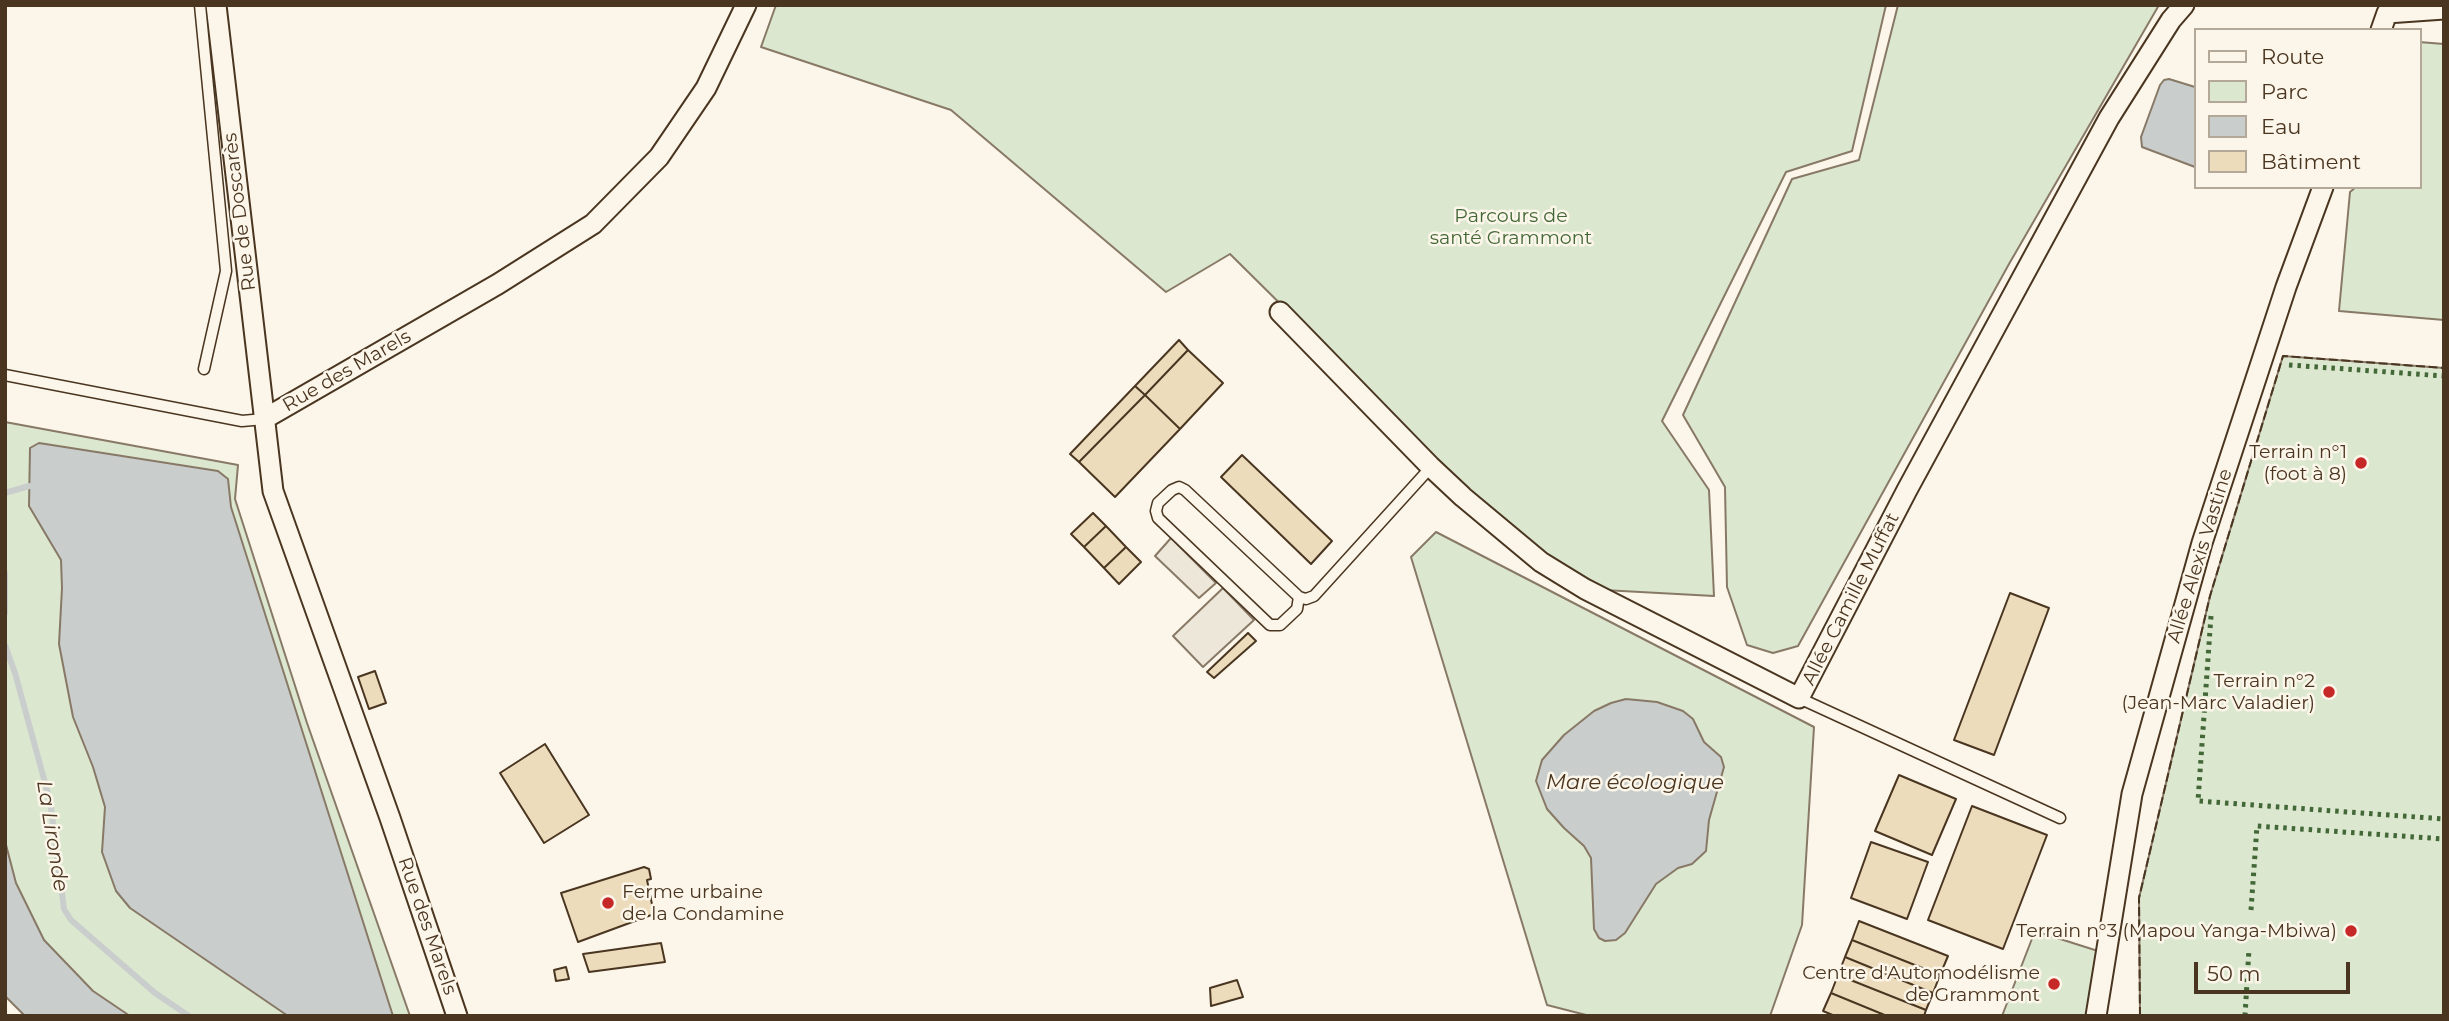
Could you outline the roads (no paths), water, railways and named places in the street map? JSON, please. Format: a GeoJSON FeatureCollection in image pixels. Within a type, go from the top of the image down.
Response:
{"type":"FeatureCollection","features":[{"type":"Feature","properties":{"kind":"street","name":"Rue de Doscarès"},"geometry":{"type":"LineString","coordinates":[[216,5],[264,419]]}},
{"type":"Feature","properties":{"kind":"street","name":"Rue des Marels"},"geometry":{"type":"LineString","coordinates":[[457,1016],[390,818],[273,491],[264,419],[498,284],[593,224],[659,156],[706,88],[746,5]]}},
{"type":"Feature","properties":{"kind":"street","name":"Allée Camille Muffat"},"geometry":{"type":"LineString","coordinates":[[1280,312],[1431,467],[1541,562],[1585,589],[1799,698],[1907,490],[2109,118],[2171,20],[2184,5]]}},
{"type":"Feature","properties":{"kind":"street"},"geometry":{"type":"LineString","coordinates":[[2383,16],[2444,9]]}},
{"type":"Feature","properties":{"kind":"street","name":"Allée Alexis Vastine"},"geometry":{"type":"LineString","coordinates":[[2096,1016],[2132,794],[2202,542],[2286,287],[2322,189]]}},
{"type":"Feature","properties":{"kind":"lane"},"geometry":{"type":"LineString","coordinates":[[200,5],[226,271],[204,369]]}},
{"type":"Feature","properties":{"kind":"lane"},"geometry":{"type":"LineString","coordinates":[[5,376],[242,421],[264,419]]}},
{"type":"Feature","properties":{"kind":"lane"},"geometry":{"type":"LineString","coordinates":[[1299,597],[1297,609],[1280,625],[1269,625],[1158,518],[1158,503],[1172,490],[1179,487],[1185,490],[1299,597],[1306,599],[1314,596],[1431,467]]}},
{"type":"Feature","properties":{"kind":"lane"},"geometry":{"type":"LineString","coordinates":[[1799,698],[2060,818]]}},
{"type":"Feature","properties":{"kind":"water"},"geometry":{"type":"Polygon","coordinates":[[[2164,80],[2194,87],[2194,167],[2142,147],[2141,137],[2164,80]]]}},
{"type":"Feature","properties":{"kind":"water"},"geometry":{"type":"Polygon","coordinates":[[[39,443],[218,471],[228,479],[231,507],[393,1016],[288,1016],[130,908],[116,891],[102,852],[105,807],[73,717],[59,644],[61,560],[29,506],[30,448],[39,443]]]}},
{"type":"Feature","properties":{"kind":"water","name":"Mare écologique"},"geometry":{"type":"Polygon","coordinates":[[[1626,699],[1657,702],[1683,711],[1693,719],[1704,742],[1721,757],[1724,767],[1709,820],[1706,851],[1692,864],[1678,868],[1656,884],[1625,933],[1616,940],[1605,941],[1599,938],[1594,929],[1591,858],[1584,846],[1547,809],[1536,781],[1542,760],[1564,735],[1594,711],[1626,699]]]}},
{"type":"Feature","properties":{"kind":"water"},"geometry":{"type":"Polygon","coordinates":[[[5,841],[16,883],[44,940],[93,991],[130,1016],[25,1016],[5,996],[5,841]]]}},
{"type":"Feature","properties":{"kind":"waterway"},"geometry":{"type":"LineString","coordinates":[[5,493],[29,486]]}},
{"type":"Feature","properties":{"kind":"waterway","name":"La Lironde"},"geometry":{"type":"LineString","coordinates":[[5,573],[5,613]]}},
{"type":"Feature","properties":{"kind":"waterway","name":"La Lironde"},"geometry":{"type":"LineString","coordinates":[[5,645],[50,801],[64,909],[71,920],[155,993],[189,1016]]}},
{"type":"Feature","properties":{"kind":"place","name":"Terrain n°1 (foot à 8)"},"geometry":{"type":"Point","coordinates":[2361,463]}},
{"type":"Feature","properties":{"kind":"place","name":"Terrain n°2 (Jean-Marc Valadier)"},"geometry":{"type":"Point","coordinates":[2329,692]}},
{"type":"Feature","properties":{"kind":"place","name":"Ferme urbaine de la Condamine"},"geometry":{"type":"Point","coordinates":[608,903]}},
{"type":"Feature","properties":{"kind":"place","name":"Terrain n°3 (Mapou Yanga-Mbiwa)"},"geometry":{"type":"Point","coordinates":[2351,931]}},
{"type":"Feature","properties":{"kind":"place","name":"Centre d'Automodélisme de Grammont"},"geometry":{"type":"Point","coordinates":[2054,984]}},
{"type":"Feature","properties":{"kind":"park label","name":"Parcours de santé Grammont"},"geometry":{"type":"Point","coordinates":[1511,227]}}]}
